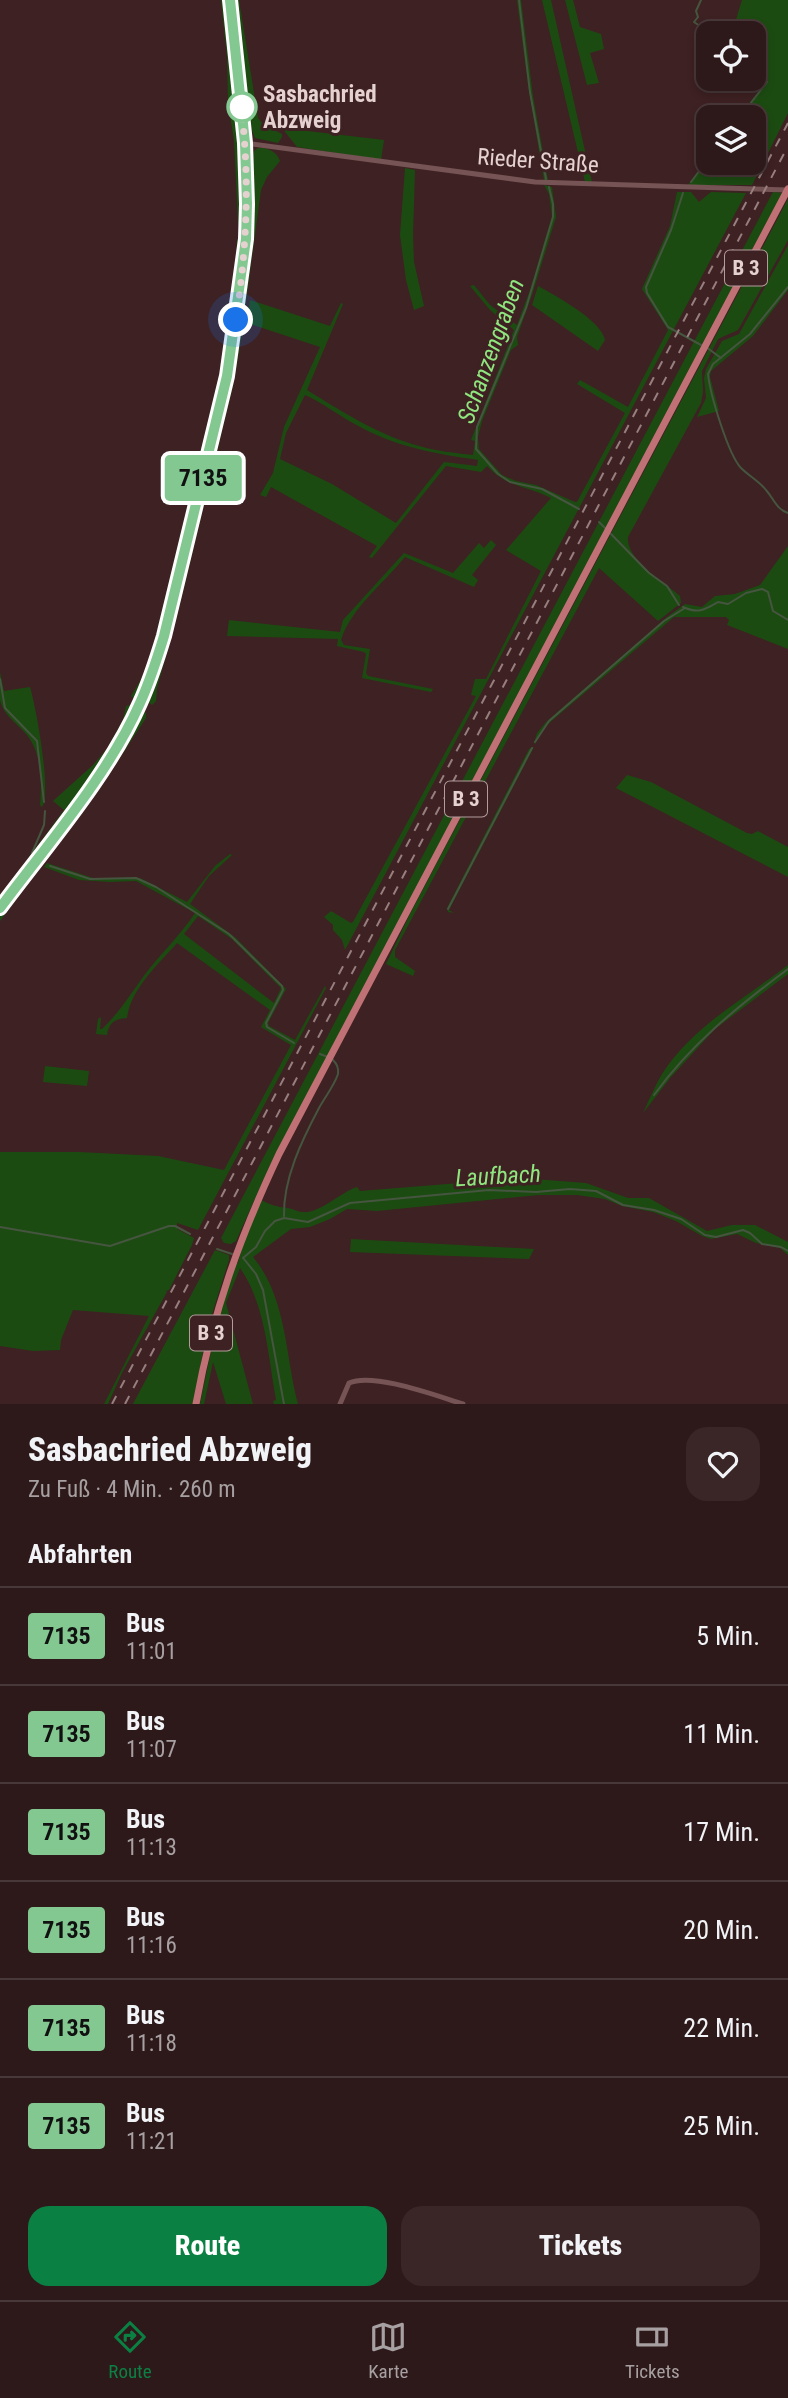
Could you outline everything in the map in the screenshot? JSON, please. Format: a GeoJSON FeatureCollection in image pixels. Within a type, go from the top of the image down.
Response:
{"type":"FeatureCollection","features":[{"type":"Feature","properties":{"kind":"main road","name":"B 3"},"geometry":{"type":"LineString","coordinates":[[196,1404],[213,1325],[232,1263],[279,1154],[787,192]]}},
{"type":"Feature","properties":{"kind":"street"},"geometry":{"type":"LineString","coordinates":[[0,908],[102,771],[139,705],[164,636],[227,376],[247,231],[245,143],[230,0]]}},
{"type":"Feature","properties":{"kind":"street","name":"Rieder Straße"},"geometry":{"type":"LineString","coordinates":[[245,143],[536,182],[787,192]]}},
{"type":"Feature","properties":{"kind":"street"},"geometry":{"type":"LineString","coordinates":[[340,1404],[349,1383],[363,1379],[397,1385],[463,1404]]}},
{"type":"Feature","properties":{"kind":"green space"},"geometry":{"type":"Polygon","coordinates":[[[221,0],[226,0],[234,80],[232,103],[239,128],[243,226],[238,224],[234,140],[228,103],[227,57],[221,0]]]}},
{"type":"Feature","properties":{"kind":"green space"},"geometry":{"type":"Polygon","coordinates":[[[234,0],[239,0],[258,118],[264,125],[282,134],[278,143],[255,138],[253,132],[234,0]]]}},
{"type":"Feature","properties":{"kind":"green space"},"geometry":{"type":"Polygon","coordinates":[[[517,0],[521,0],[533,96],[548,180],[544,180],[517,0]]]}},
{"type":"Feature","properties":{"kind":"green space"},"geometry":{"type":"Polygon","coordinates":[[[542,0],[551,0],[592,182],[585,182],[542,0]]]}},
{"type":"Feature","properties":{"kind":"green space"},"geometry":{"type":"Polygon","coordinates":[[[565,0],[573,0],[580,27],[601,34],[604,49],[590,53],[599,83],[587,85],[565,0]]]}},
{"type":"Feature","properties":{"kind":"green space"},"geometry":{"type":"Polygon","coordinates":[[[742,0],[788,0],[788,113],[766,157],[766,105],[748,105],[759,91],[766,91],[766,21],[736,21],[742,0]]]}},
{"type":"Feature","properties":{"kind":"green space"},"geometry":{"type":"Polygon","coordinates":[[[282,128],[384,140],[381,160],[297,147],[282,128]]]}},
{"type":"Feature","properties":{"kind":"green space"},"geometry":{"type":"Polygon","coordinates":[[[258,148],[271,151],[280,161],[267,177],[261,190],[233,386],[157,688],[156,701],[152,705],[146,700],[159,667],[173,615],[230,382],[250,240],[253,191],[251,162],[254,151],[258,148]]]}},
{"type":"Feature","properties":{"kind":"green space"},"geometry":{"type":"Polygon","coordinates":[[[405,168],[415,170],[414,262],[424,306],[414,310],[406,280],[400,235],[405,168]]]}},
{"type":"Feature","properties":{"kind":"green space"},"geometry":{"type":"Polygon","coordinates":[[[696,174],[757,175],[752,185],[688,185],[696,174]]]}},
{"type":"Feature","properties":{"kind":"green space"},"geometry":{"type":"Polygon","coordinates":[[[544,185],[552,187],[556,217],[517,337],[518,345],[511,350],[482,421],[478,437],[479,449],[502,475],[536,485],[577,502],[625,413],[577,384],[580,380],[628,407],[668,330],[642,289],[670,226],[677,192],[691,192],[699,202],[711,192],[746,193],[345,950],[342,940],[333,930],[333,925],[324,917],[331,911],[353,922],[476,696],[471,695],[475,679],[486,679],[541,571],[506,550],[551,498],[502,479],[487,466],[481,472],[446,466],[372,558],[369,557],[377,546],[271,487],[266,497],[260,495],[273,473],[284,427],[320,347],[247,323],[250,300],[330,326],[341,303],[343,304],[307,390],[389,436],[425,448],[473,455],[475,441],[471,440],[514,330],[490,310],[470,286],[474,285],[490,305],[517,325],[552,216],[549,194],[544,185]],[[305,395],[286,433],[280,459],[332,484],[396,523],[444,462],[477,466],[478,460],[418,449],[376,435],[305,395]]]}},
{"type":"Feature","properties":{"kind":"green space"},"geometry":{"type":"Polygon","coordinates":[[[773,192],[782,193],[296,1115],[236,1241],[231,1244],[224,1243],[221,1238],[773,192]]]}},
{"type":"Feature","properties":{"kind":"green space"},"geometry":{"type":"Polygon","coordinates":[[[788,199],[788,240],[738,330],[718,339],[702,371],[701,403],[628,537],[629,546],[639,562],[680,596],[681,603],[658,621],[599,568],[395,950],[395,957],[415,971],[413,976],[386,964],[410,914],[788,199]]]}},
{"type":"Feature","properties":{"kind":"green space"},"geometry":{"type":"Polygon","coordinates":[[[240,237],[243,240],[234,312],[213,419],[161,632],[140,695],[134,698],[131,696],[143,676],[154,644],[221,368],[236,270],[237,240],[240,237]]]}},
{"type":"Feature","properties":{"kind":"green space"},"geometry":{"type":"Polygon","coordinates":[[[788,245],[788,290],[753,336],[711,371],[710,377],[719,411],[697,417],[706,398],[706,369],[722,341],[739,334],[788,245]]]}},
{"type":"Feature","properties":{"kind":"green space"},"geometry":{"type":"Polygon","coordinates":[[[538,286],[577,309],[602,332],[605,340],[598,351],[532,305],[538,286]]]}},
{"type":"Feature","properties":{"kind":"green space"},"geometry":{"type":"Polygon","coordinates":[[[491,540],[496,545],[472,575],[478,580],[474,587],[405,557],[352,617],[341,640],[344,645],[370,649],[366,673],[368,676],[433,689],[431,692],[362,678],[366,654],[337,646],[338,639],[227,636],[229,620],[340,632],[343,620],[404,553],[453,573],[479,543],[484,548],[491,540]]]}},
{"type":"Feature","properties":{"kind":"green space"},"geometry":{"type":"Polygon","coordinates":[[[788,546],[788,649],[727,625],[729,620],[726,617],[674,617],[545,727],[534,743],[537,733],[546,722],[667,617],[685,604],[702,607],[715,596],[735,594],[760,585],[788,546]]]}},
{"type":"Feature","properties":{"kind":"green space"},"geometry":{"type":"Polygon","coordinates":[[[0,672],[4,691],[30,687],[44,768],[45,799],[42,807],[36,751],[27,735],[7,715],[2,705],[0,672]]]}},
{"type":"Feature","properties":{"kind":"green space"},"geometry":{"type":"Polygon","coordinates":[[[130,705],[133,711],[99,768],[0,902],[0,896],[64,810],[53,801],[106,750],[123,720],[126,706],[130,705]]]}},
{"type":"Feature","properties":{"kind":"green space"},"geometry":{"type":"Polygon","coordinates":[[[143,712],[146,713],[146,718],[106,779],[0,921],[0,914],[92,792],[143,712]]]}},
{"type":"Feature","properties":{"kind":"green space"},"geometry":{"type":"Polygon","coordinates":[[[534,747],[449,910],[454,913],[448,912],[447,908],[529,749],[534,747]]]}},
{"type":"Feature","properties":{"kind":"green space"},"geometry":{"type":"Polygon","coordinates":[[[627,775],[651,782],[747,833],[758,831],[788,847],[788,877],[616,788],[627,775]]]}},
{"type":"Feature","properties":{"kind":"green space"},"geometry":{"type":"Polygon","coordinates":[[[232,855],[209,876],[190,904],[236,938],[286,989],[268,1023],[269,1026],[295,1040],[325,986],[326,988],[198,1230],[177,1223],[177,1229],[194,1238],[192,1245],[122,1373],[108,1404],[104,1404],[149,1316],[73,1310],[61,1340],[60,1350],[33,1351],[0,1346],[0,1152],[158,1156],[224,1170],[291,1045],[261,1027],[270,1010],[177,943],[140,987],[127,1018],[113,1022],[107,1035],[96,1034],[98,1019],[101,1017],[102,1029],[195,913],[136,881],[79,880],[44,867],[47,863],[93,878],[140,878],[187,902],[215,866],[232,855]],[[198,916],[184,934],[274,1003],[281,988],[232,939],[198,916]]]}},
{"type":"Feature","properties":{"kind":"green space"},"geometry":{"type":"Polygon","coordinates":[[[788,965],[788,974],[715,1029],[671,1077],[643,1113],[662,1074],[689,1042],[720,1014],[788,965]]]}},
{"type":"Feature","properties":{"kind":"green space"},"geometry":{"type":"Polygon","coordinates":[[[45,1066],[89,1071],[87,1086],[43,1082],[45,1066]]]}},
{"type":"Feature","properties":{"kind":"green space"},"geometry":{"type":"Polygon","coordinates":[[[521,1178],[586,1183],[628,1198],[649,1198],[707,1231],[732,1225],[755,1225],[788,1242],[788,1255],[780,1248],[756,1243],[737,1234],[711,1239],[653,1212],[622,1206],[605,1199],[577,1195],[539,1195],[377,1211],[347,1209],[310,1227],[291,1229],[253,1257],[273,1290],[279,1309],[298,1404],[274,1404],[273,1401],[276,1400],[261,1315],[240,1268],[226,1303],[253,1404],[226,1404],[213,1362],[204,1404],[200,1404],[217,1323],[235,1264],[238,1263],[261,1200],[309,1212],[357,1187],[360,1191],[521,1178]]]}},
{"type":"Feature","properties":{"kind":"green space"},"geometry":{"type":"Polygon","coordinates":[[[351,1239],[534,1249],[529,1259],[350,1252],[351,1239]]]}},
{"type":"Feature","properties":{"kind":"green space"},"geometry":{"type":"Polygon","coordinates":[[[215,1250],[229,1255],[229,1260],[208,1327],[193,1404],[133,1404],[215,1250]]]}},
{"type":"Feature","properties":{"kind":"waterway","name":"Schanzengraben"},"geometry":{"type":"LineString","coordinates":[[519,0],[530,92],[546,179]]}},
{"type":"Feature","properties":{"kind":"waterway"},"geometry":{"type":"LineString","coordinates":[[696,23],[696,11],[701,0]]}},
{"type":"Feature","properties":{"kind":"waterway"},"geometry":{"type":"LineString","coordinates":[[749,105],[760,91]]}},
{"type":"Feature","properties":{"kind":"waterway"},"geometry":{"type":"LineString","coordinates":[[691,182],[696,175]]}},
{"type":"Feature","properties":{"kind":"waterway","name":"Schanzengraben"},"geometry":{"type":"LineString","coordinates":[[549,187],[553,217],[526,308],[477,427],[476,449],[498,474],[510,482],[542,489],[579,509]]}},
{"type":"Feature","properties":{"kind":"waterway"},"geometry":{"type":"LineString","coordinates":[[683,193],[671,230],[646,287],[668,327],[701,345]]}},
{"type":"Feature","properties":{"kind":"waterway"},"geometry":{"type":"LineString","coordinates":[[788,287],[750,334],[713,364],[708,374],[720,423],[736,461],[778,506],[788,513]]}},
{"type":"Feature","properties":{"kind":"waterway"},"geometry":{"type":"LineString","coordinates":[[706,347],[721,358]]}},
{"type":"Feature","properties":{"kind":"waterway","name":"Schanzengraben"},"geometry":{"type":"LineString","coordinates":[[599,522],[605,528]]}},
{"type":"Feature","properties":{"kind":"waterway","name":"Schanzengraben"},"geometry":{"type":"LineString","coordinates":[[611,534],[649,573],[667,586],[679,605]]}},
{"type":"Feature","properties":{"kind":"waterway","name":"Schanzengraben"},"geometry":{"type":"LineString","coordinates":[[683,607],[697,611],[718,602],[728,604],[746,593],[762,589],[768,592],[773,611],[788,620]]}},
{"type":"Feature","properties":{"kind":"waterway"},"geometry":{"type":"LineString","coordinates":[[535,742],[549,721],[664,621],[685,608]]}},
{"type":"Feature","properties":{"kind":"waterway"},"geometry":{"type":"LineString","coordinates":[[0,679],[5,708],[37,741],[44,802]]}},
{"type":"Feature","properties":{"kind":"waterway"},"geometry":{"type":"LineString","coordinates":[[448,909],[532,748]]}},
{"type":"Feature","properties":{"kind":"waterway"},"geometry":{"type":"LineString","coordinates":[[32,853],[44,825],[45,811]]}},
{"type":"Feature","properties":{"kind":"waterway"},"geometry":{"type":"LineString","coordinates":[[50,866],[90,879],[136,878],[156,887],[229,934],[282,986],[283,990],[266,1023],[267,1027],[294,1043]]}},
{"type":"Feature","properties":{"kind":"waterway"},"geometry":{"type":"LineString","coordinates":[[654,1095],[699,1042],[788,969]]}},
{"type":"Feature","properties":{"kind":"waterway"},"geometry":{"type":"LineString","coordinates":[[320,1054],[328,1057]]}},
{"type":"Feature","properties":{"kind":"waterway"},"geometry":{"type":"LineString","coordinates":[[284,1216],[290,1174],[300,1146],[338,1074],[333,1060]]}},
{"type":"Feature","properties":{"kind":"waterway","name":"Laufbach"},"geometry":{"type":"LineString","coordinates":[[243,1258],[256,1247],[265,1231],[275,1221],[284,1218],[308,1222],[350,1203],[489,1190],[596,1191],[623,1205],[654,1210],[681,1219],[705,1235],[716,1237],[743,1230],[762,1244],[788,1251]]}},
{"type":"Feature","properties":{"kind":"waterway","name":"Laufbach"},"geometry":{"type":"LineString","coordinates":[[0,1227],[110,1246],[169,1226],[175,1226],[190,1234]]}},
{"type":"Feature","properties":{"kind":"waterway","name":"Laufbach"},"geometry":{"type":"LineString","coordinates":[[217,1249],[232,1254]]}},
{"type":"Feature","properties":{"kind":"waterway"},"geometry":{"type":"LineString","coordinates":[[244,1259],[256,1274],[263,1290],[284,1404]]}},
{"type":"Feature","properties":{"kind":"railway"},"geometry":{"type":"LineString","coordinates":[[112,1404],[788,123]]}},
{"type":"Feature","properties":{"kind":"railway"},"geometry":{"type":"LineString","coordinates":[[125,1404],[788,146]]}},
{"type":"Feature","properties":{"kind":"bus line","name":"7135"},"geometry":{"type":"LineString","coordinates":[[0,908],[102,771],[139,705],[164,636],[227,376],[246,239],[245,143],[230,0]]}},
{"type":"Feature","properties":{"kind":"place","name":"Sasbachried Abzweig"},"geometry":{"type":"Point","coordinates":[242,107]}},
{"type":"Feature","properties":{"kind":"route"},"geometry":{"type":"LineString","coordinates":[[236,320],[247,231],[247,175],[241,105],[242,107]]}}]}
